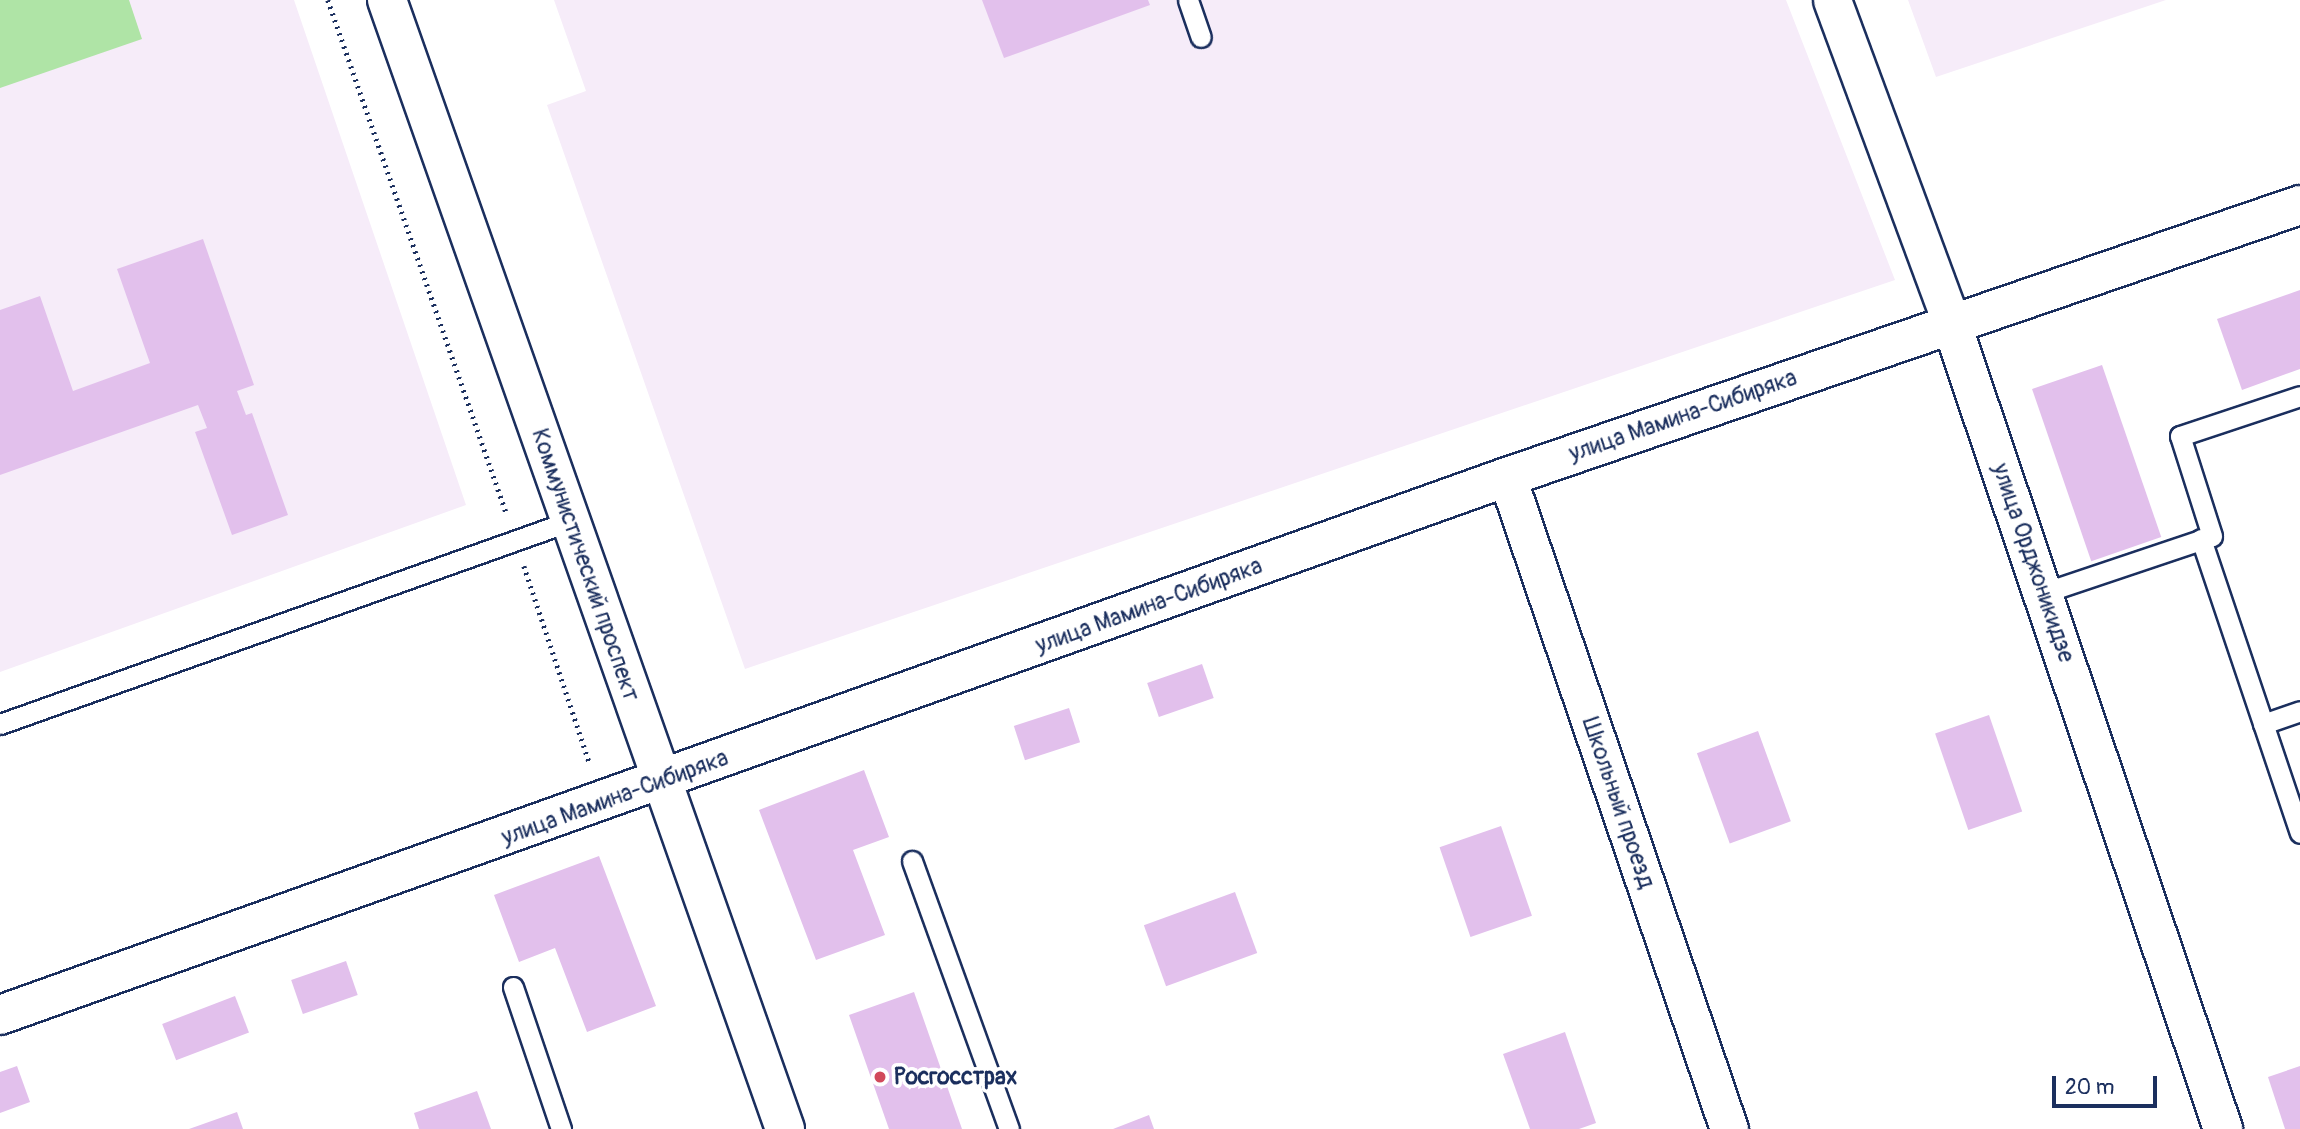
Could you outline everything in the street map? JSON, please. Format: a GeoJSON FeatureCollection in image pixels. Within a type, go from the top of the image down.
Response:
{"type":"FeatureCollection","features":[{"type":"Feature","properties":{"kind":"main road","name":"Коммунистический проспект"},"geometry":{"type":"LineString","coordinates":[[387,0],[785,1129]]}},
{"type":"Feature","properties":{"kind":"main road","name":"улица Мамина-Сибиряка"},"geometry":{"type":"LineString","coordinates":[[0,1016],[1507,477],[1951,322],[2300,205]]}},
{"type":"Feature","properties":{"kind":"main road","name":"улица Орджоникидзе"},"geometry":{"type":"LineString","coordinates":[[1951,322],[2223,1129]]}},
{"type":"Feature","properties":{"kind":"street","name":"улица Орджоникидзе"},"geometry":{"type":"LineString","coordinates":[[1832,0],[1951,322]]}},
{"type":"Feature","properties":{"kind":"street","name":"Школьный проезд"},"geometry":{"type":"LineString","coordinates":[[1507,477],[1730,1129]]}},
{"type":"Feature","properties":{"kind":"lane"},"geometry":{"type":"LineString","coordinates":[[1188,0],[1201,37]]}},
{"type":"Feature","properties":{"kind":"lane"},"geometry":{"type":"LineString","coordinates":[[2043,593],[2212,536],[2180,436],[2300,396]]}},
{"type":"Feature","properties":{"kind":"lane"},"geometry":{"type":"LineString","coordinates":[[0,724],[570,521]]}},
{"type":"Feature","properties":{"kind":"lane"},"geometry":{"type":"LineString","coordinates":[[2201,540],[2300,834]]}},
{"type":"Feature","properties":{"kind":"lane"},"geometry":{"type":"LineString","coordinates":[[2263,724],[2300,711]]}},
{"type":"Feature","properties":{"kind":"lane"},"geometry":{"type":"LineString","coordinates":[[912,861],[1009,1129]]}},
{"type":"Feature","properties":{"kind":"lane"},"geometry":{"type":"LineString","coordinates":[[513,987],[561,1129]]}},
{"type":"Feature","properties":{"kind":"path"},"geometry":{"type":"LineString","coordinates":[[328,0],[516,541],[589,761]]}},
{"type":"Feature","properties":{"kind":"shaded area"},"geometry":{"type":"Polygon","coordinates":[[[0,0],[294,0],[466,505],[0,672],[0,0]]]}},
{"type":"Feature","properties":{"kind":"shaded area"},"geometry":{"type":"Polygon","coordinates":[[[554,0],[1786,0],[1895,280],[745,669],[547,105],[586,91],[554,0]]]}},
{"type":"Feature","properties":{"kind":"shaded area"},"geometry":{"type":"Polygon","coordinates":[[[1908,0],[2166,0],[1936,77],[1908,0]]]}},
{"type":"Feature","properties":{"kind":"green space"},"geometry":{"type":"Polygon","coordinates":[[[0,0],[129,0],[142,39],[0,88],[0,0]]]}},
{"type":"Feature","properties":{"kind":"building"},"geometry":{"type":"Polygon","coordinates":[[[982,0],[1148,0],[1150,5],[1004,58],[982,0]]]}},
{"type":"Feature","properties":{"kind":"building"},"geometry":{"type":"Polygon","coordinates":[[[203,239],[254,385],[237,391],[246,415],[252,413],[288,515],[232,535],[195,432],[207,428],[198,405],[0,475],[0,310],[40,296],[73,391],[150,363],[117,269],[203,239]]]}},
{"type":"Feature","properties":{"kind":"building"},"geometry":{"type":"Polygon","coordinates":[[[2300,290],[2300,369],[2242,390],[2217,319],[2300,290]]]}},
{"type":"Feature","properties":{"kind":"building"},"geometry":{"type":"Polygon","coordinates":[[[2102,365],[2161,537],[2091,561],[2032,389],[2102,365]]]}},
{"type":"Feature","properties":{"kind":"building"},"geometry":{"type":"Polygon","coordinates":[[[1202,664],[1214,698],[1159,717],[1147,683],[1202,664]]]}},
{"type":"Feature","properties":{"kind":"building"},"geometry":{"type":"Polygon","coordinates":[[[1069,708],[1080,742],[1025,760],[1014,726],[1069,708]]]}},
{"type":"Feature","properties":{"kind":"building"},"geometry":{"type":"Polygon","coordinates":[[[1989,715],[2022,811],[1968,830],[1935,734],[1989,715]]]}},
{"type":"Feature","properties":{"kind":"building"},"geometry":{"type":"Polygon","coordinates":[[[1758,731],[1791,821],[1730,843],[1697,753],[1758,731]]]}},
{"type":"Feature","properties":{"kind":"building"},"geometry":{"type":"Polygon","coordinates":[[[864,770],[889,837],[853,850],[885,935],[816,960],[759,810],[864,770]]]}},
{"type":"Feature","properties":{"kind":"building"},"geometry":{"type":"Polygon","coordinates":[[[1501,826],[1532,916],[1470,937],[1440,847],[1501,826]]]}},
{"type":"Feature","properties":{"kind":"building"},"geometry":{"type":"Polygon","coordinates":[[[599,856],[656,1006],[587,1032],[555,948],[519,962],[494,895],[599,856]]]}},
{"type":"Feature","properties":{"kind":"building"},"geometry":{"type":"Polygon","coordinates":[[[1235,892],[1257,953],[1166,986],[1144,925],[1235,892]]]}},
{"type":"Feature","properties":{"kind":"building"},"geometry":{"type":"Polygon","coordinates":[[[346,961],[358,995],[303,1014],[291,980],[346,961]]]}},
{"type":"Feature","properties":{"kind":"building"},"geometry":{"type":"Polygon","coordinates":[[[914,992],[962,1129],[889,1129],[849,1015],[914,992]]]}},
{"type":"Feature","properties":{"kind":"building"},"geometry":{"type":"Polygon","coordinates":[[[235,996],[249,1032],[176,1060],[162,1024],[235,996]]]}},
{"type":"Feature","properties":{"kind":"building"},"geometry":{"type":"Polygon","coordinates":[[[1565,1032],[1596,1123],[1579,1129],[1530,1129],[1503,1054],[1565,1032]]]}},
{"type":"Feature","properties":{"kind":"building"},"geometry":{"type":"Polygon","coordinates":[[[17,1066],[30,1102],[0,1113],[0,1072],[17,1066]]]}},
{"type":"Feature","properties":{"kind":"building"},"geometry":{"type":"Polygon","coordinates":[[[2300,1066],[2300,1129],[2285,1129],[2268,1077],[2300,1066]]]}},
{"type":"Feature","properties":{"kind":"building"},"geometry":{"type":"Polygon","coordinates":[[[477,1091],[491,1129],[419,1129],[414,1113],[477,1091]]]}},
{"type":"Feature","properties":{"kind":"building"},"geometry":{"type":"Polygon","coordinates":[[[237,1112],[243,1129],[189,1129],[237,1112]]]}},
{"type":"Feature","properties":{"kind":"building"},"geometry":{"type":"Polygon","coordinates":[[[1149,1115],[1154,1129],[1113,1129],[1149,1115]]]}},
{"type":"Feature","properties":{"kind":"place","name":"Росгосстрах"},"geometry":{"type":"Point","coordinates":[880,1077]}}]}
